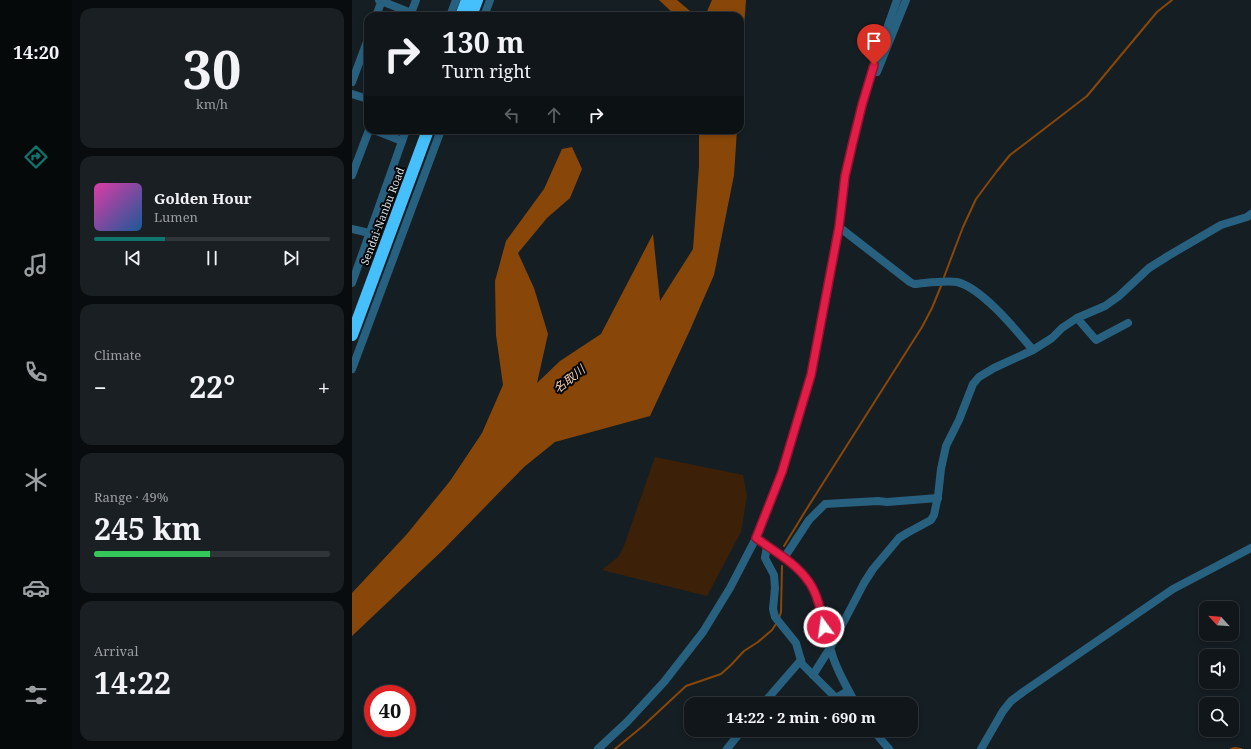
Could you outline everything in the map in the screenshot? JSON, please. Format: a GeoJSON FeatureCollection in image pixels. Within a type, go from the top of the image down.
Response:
{"type":"FeatureCollection","features":[{"type":"Feature","properties":{"kind":"highway"},"geometry":{"type":"LineString","coordinates":[[458,0],[460,12]]}},
{"type":"Feature","properties":{"kind":"highway"},"geometry":{"type":"LineString","coordinates":[[472,12],[477,0]]}},
{"type":"Feature","properties":{"kind":"highway","name":"Sendai-Nanbu Road"},"geometry":{"type":"LineString","coordinates":[[352,323],[419,134]]}},
{"type":"Feature","properties":{"kind":"highway","name":"Sendai-Nanbu Road"},"geometry":{"type":"LineString","coordinates":[[352,334],[427,134]]}},
{"type":"Feature","properties":{"kind":"street"},"geometry":{"type":"LineString","coordinates":[[377,12],[381,0],[407,12]]}},
{"type":"Feature","properties":{"kind":"street"},"geometry":{"type":"LineString","coordinates":[[412,12],[416,0]]}},
{"type":"Feature","properties":{"kind":"street"},"geometry":{"type":"LineString","coordinates":[[452,12],[458,0]]}},
{"type":"Feature","properties":{"kind":"street"},"geometry":{"type":"LineString","coordinates":[[486,12],[490,0]]}},
{"type":"Feature","properties":{"kind":"street"},"geometry":{"type":"LineString","coordinates":[[598,749],[627,722],[664,682],[703,632],[730,588],[756,538],[782,472],[811,375],[839,227],[845,176],[855,131],[862,105],[897,0]]}},
{"type":"Feature","properties":{"kind":"street"},"geometry":{"type":"LineString","coordinates":[[862,105],[872,86],[906,0]]}},
{"type":"Feature","properties":{"kind":"street"},"geometry":{"type":"LineString","coordinates":[[352,82],[364,50]]}},
{"type":"Feature","properties":{"kind":"street"},"geometry":{"type":"LineString","coordinates":[[352,94],[364,98]]}},
{"type":"Feature","properties":{"kind":"street"},"geometry":{"type":"LineString","coordinates":[[352,175],[367,134]]}},
{"type":"Feature","properties":{"kind":"street"},"geometry":{"type":"LineString","coordinates":[[384,134],[402,141]]}},
{"type":"Feature","properties":{"kind":"street"},"geometry":{"type":"LineString","coordinates":[[352,283],[368,233],[405,134]]}},
{"type":"Feature","properties":{"kind":"street"},"geometry":{"type":"LineString","coordinates":[[352,369],[440,134]]}},
{"type":"Feature","properties":{"kind":"street"},"geometry":{"type":"LineString","coordinates":[[813,675],[830,648],[860,589],[873,569],[899,538],[931,520],[936,510],[945,450],[973,384],[979,377],[994,368],[1033,350],[1052,338],[1062,328],[1077,318],[1105,306],[1119,296],[1149,268],[1168,256],[1221,225],[1247,217],[1251,214]]}},
{"type":"Feature","properties":{"kind":"street"},"geometry":{"type":"LineString","coordinates":[[839,227],[914,284],[956,282],[963,284],[990,302],[1033,350]]}},
{"type":"Feature","properties":{"kind":"street"},"geometry":{"type":"LineString","coordinates":[[352,229],[368,233]]}},
{"type":"Feature","properties":{"kind":"street"},"geometry":{"type":"LineString","coordinates":[[1077,318],[1096,340],[1128,324]]}},
{"type":"Feature","properties":{"kind":"street"},"geometry":{"type":"LineString","coordinates":[[784,558],[809,520],[825,504],[878,501],[887,502],[938,498]]}},
{"type":"Feature","properties":{"kind":"street"},"geometry":{"type":"LineString","coordinates":[[756,538],[784,558],[810,583],[819,603],[832,656],[852,697]]}},
{"type":"Feature","properties":{"kind":"street"},"geometry":{"type":"LineString","coordinates":[[767,546],[766,558],[774,575],[774,617],[796,643],[802,664],[836,698],[848,691]]}},
{"type":"Feature","properties":{"kind":"street"},"geometry":{"type":"LineString","coordinates":[[981,749],[1002,711],[1011,701],[1023,692],[1173,589],[1251,548]]}},
{"type":"Feature","properties":{"kind":"street"},"geometry":{"type":"LineString","coordinates":[[769,697],[801,660]]}},
{"type":"Feature","properties":{"kind":"street"},"geometry":{"type":"LineString","coordinates":[[727,749],[736,737]]}},
{"type":"Feature","properties":{"kind":"street"},"geometry":{"type":"LineString","coordinates":[[879,737],[889,749]]}},
{"type":"Feature","properties":{"kind":"shaded area"},"geometry":{"type":"Polygon","coordinates":[[[655,457],[743,475],[747,496],[741,532],[707,596],[602,570],[618,557],[624,546],[655,457]]]}},
{"type":"Feature","properties":{"kind":"water"},"geometry":{"type":"Polygon","coordinates":[[[659,0],[677,0],[691,12],[672,12],[659,0]]]}},
{"type":"Feature","properties":{"kind":"water"},"geometry":{"type":"Polygon","coordinates":[[[712,0],[746,0],[744,28],[744,12],[707,12],[712,0]]]}},
{"type":"Feature","properties":{"kind":"water","name":"名取川"},"geometry":{"type":"Polygon","coordinates":[[[699,134],[737,134],[734,175],[714,275],[650,416],[555,442],[524,467],[444,549],[352,636],[352,593],[407,534],[450,481],[482,433],[503,385],[496,335],[495,281],[506,241],[544,189],[562,149],[572,147],[582,169],[570,198],[547,218],[518,253],[534,288],[548,334],[537,383],[560,361],[601,334],[653,234],[660,301],[693,249],[699,166],[699,134]]]}},
{"type":"Feature","properties":{"kind":"waterway"},"geometry":{"type":"LineString","coordinates":[[944,277],[963,227],[976,199],[1010,155],[1087,96],[1157,12],[1172,0]]}},
{"type":"Feature","properties":{"kind":"waterway"},"geometry":{"type":"LineString","coordinates":[[784,546],[922,327],[941,286]]}},
{"type":"Feature","properties":{"kind":"waterway"},"geometry":{"type":"LineString","coordinates":[[779,618],[781,612],[782,566]]}},
{"type":"Feature","properties":{"kind":"waterway"},"geometry":{"type":"LineString","coordinates":[[615,749],[643,726],[686,686],[721,674],[744,651],[772,630],[776,624]]}},
{"type":"Feature","properties":{"kind":"waterway"},"geometry":{"type":"LineString","coordinates":[[1231,749],[1241,749]]}},
{"type":"Feature","properties":{"kind":"route"},"geometry":{"type":"LineString","coordinates":[[824,627],[819,603],[810,583],[790,562],[756,538],[782,472],[811,375],[839,227],[845,176],[855,131],[874,65]]}}]}
